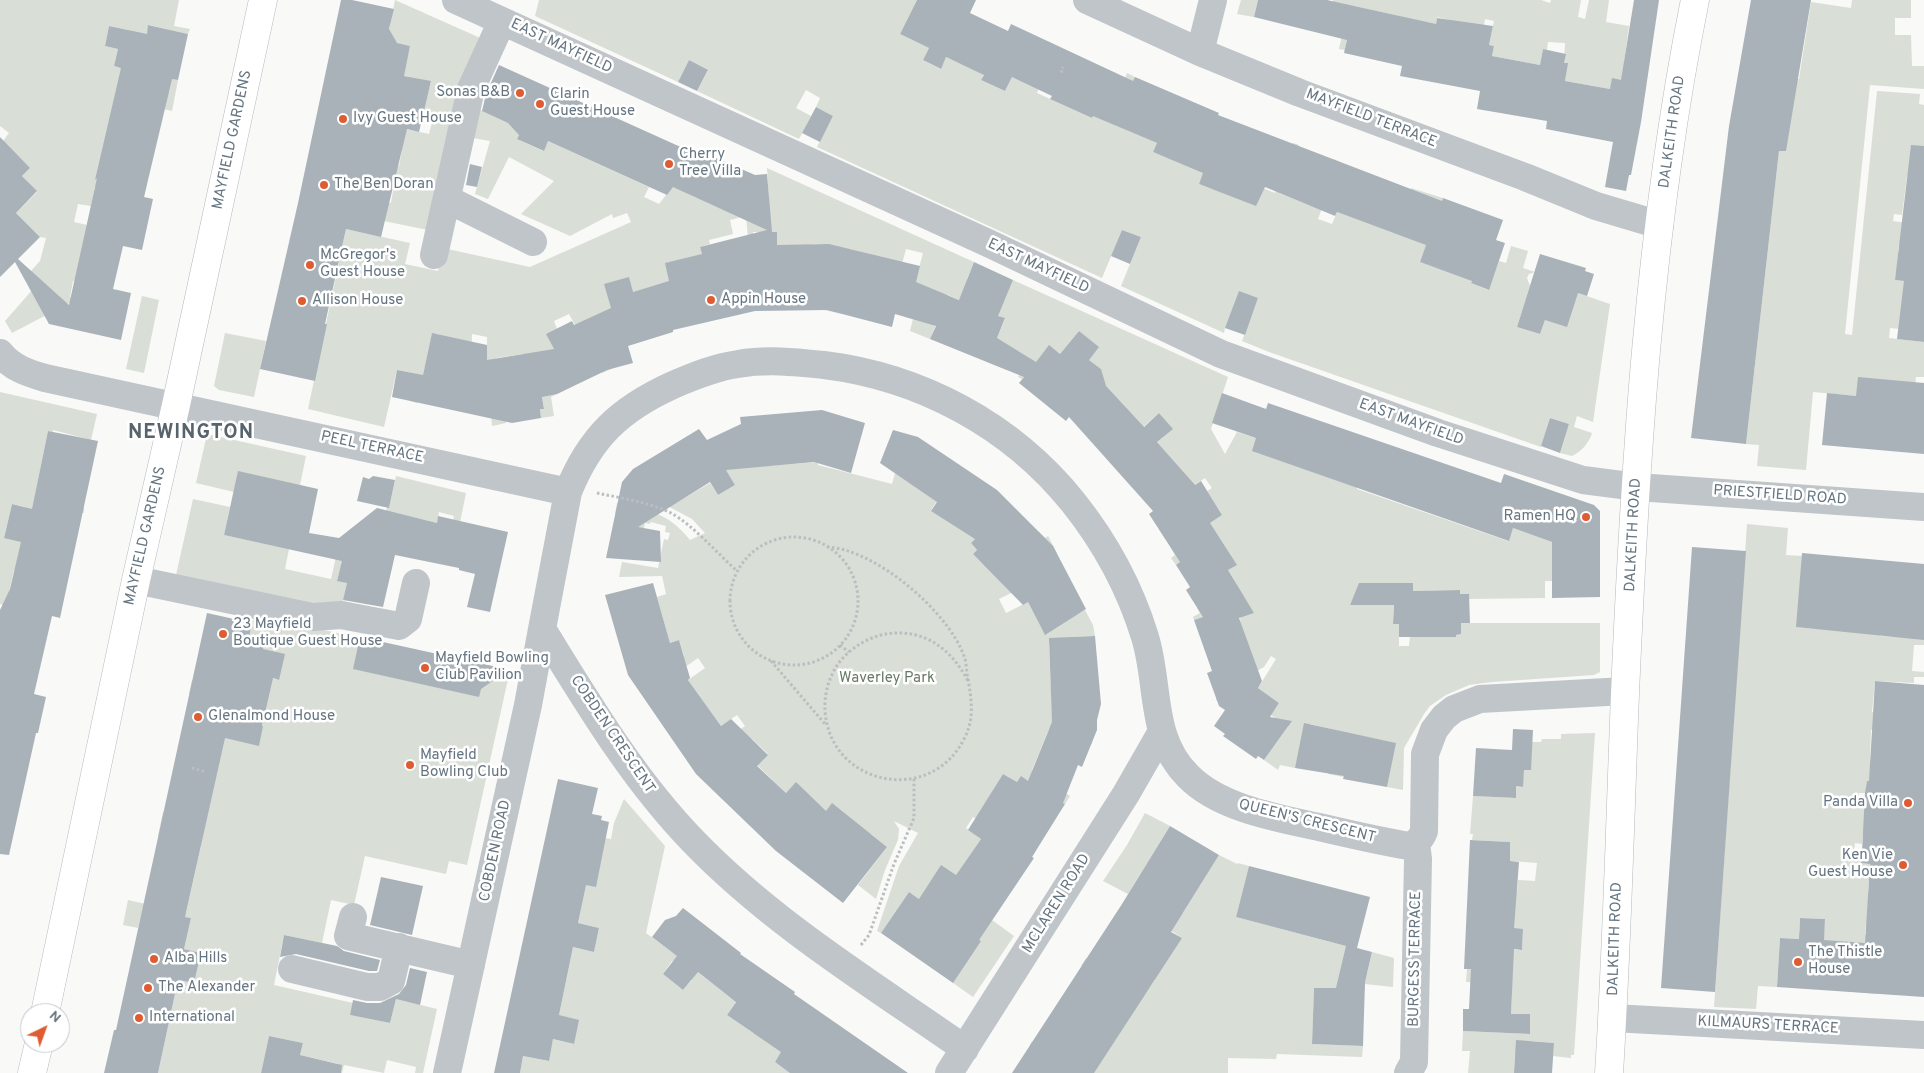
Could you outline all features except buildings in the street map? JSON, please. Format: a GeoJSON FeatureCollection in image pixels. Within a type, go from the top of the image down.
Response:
{"type":"FeatureCollection","features":[{"type":"Feature","properties":{"kind":"main road","name":"MAYFIELD GARDENS"},"geometry":{"type":"LineString","coordinates":[[47,1003],[136,580],[176,405],[263,0]]}},
{"type":"Feature","properties":{"kind":"main road","name":"DALKEITH ROAD"},"geometry":{"type":"LineString","coordinates":[[1609,1073],[1613,1018],[1625,691],[1645,351],[1682,65],[1695,0]]}},
{"type":"Feature","properties":{"kind":"main road"},"geometry":{"type":"LineString","coordinates":[[32,1073],[37,1053]]}},
{"type":"Feature","properties":{"kind":"street","name":"EAST MAYFIELD"},"geometry":{"type":"LineString","coordinates":[[456,0],[988,243],[1221,354],[1438,433],[1582,480],[1637,487]]}},
{"type":"Feature","properties":{"kind":"street","name":"MAYFIELD TERRACE"},"geometry":{"type":"LineString","coordinates":[[1087,0],[1200,52],[1300,92],[1525,177],[1580,200],[1660,225]]}},
{"type":"Feature","properties":{"kind":"street"},"geometry":{"type":"LineString","coordinates":[[1200,52],[1213,0]]}},
{"type":"Feature","properties":{"kind":"street"},"geometry":{"type":"LineString","coordinates":[[434,255],[471,89],[502,21]]}},
{"type":"Feature","properties":{"kind":"street"},"geometry":{"type":"LineString","coordinates":[[446,199],[533,242]]}},
{"type":"Feature","properties":{"kind":"street","name":"PEEL TERRACE"},"geometry":{"type":"LineString","coordinates":[[0,353],[13,366],[26,373],[568,492]]}},
{"type":"Feature","properties":{"kind":"street","name":"QUEEN'S CRESCENT"},"geometry":{"type":"LineString","coordinates":[[568,492],[587,453],[610,424],[627,411],[664,389],[714,370],[736,364],[759,361],[790,361],[870,372],[923,390],[966,410],[1001,433],[1038,464],[1072,500],[1089,522],[1113,560],[1142,628],[1150,657],[1161,734],[1170,754],[1189,777],[1213,795],[1228,802],[1275,817],[1409,846],[1416,843]]}},
{"type":"Feature","properties":{"kind":"street","name":"PRIESTFIELD ROAD"},"geometry":{"type":"LineString","coordinates":[[1637,487],[1924,507]]}},
{"type":"Feature","properties":{"kind":"street"},"geometry":{"type":"LineString","coordinates":[[542,629],[568,492]]}},
{"type":"Feature","properties":{"kind":"street"},"geometry":{"type":"LineString","coordinates":[[136,580],[313,617],[341,615],[394,626],[403,625],[408,620],[416,583]]}},
{"type":"Feature","properties":{"kind":"street","name":"COBDEN ROAD"},"geometry":{"type":"LineString","coordinates":[[447,1073],[528,706],[542,629]]}},
{"type":"Feature","properties":{"kind":"street","name":"COBDEN CRESCENT"},"geometry":{"type":"LineString","coordinates":[[542,629],[612,741],[654,796],[692,840],[739,884],[787,923],[965,1049]]}},
{"type":"Feature","properties":{"kind":"street"},"geometry":{"type":"LineString","coordinates":[[1416,843],[1424,831],[1425,754],[1428,741],[1439,724],[1454,710],[1480,699],[1625,691]]}},
{"type":"Feature","properties":{"kind":"street","name":"MCLAREN ROAD"},"geometry":{"type":"LineString","coordinates":[[949,1073],[1126,794],[1161,734]]}},
{"type":"Feature","properties":{"kind":"street","name":"BURGESS TERRACE"},"geometry":{"type":"LineString","coordinates":[[1408,1073],[1414,1062],[1418,859],[1416,843]]}},
{"type":"Feature","properties":{"kind":"street"},"geometry":{"type":"LineString","coordinates":[[353,917],[348,936],[471,964]]}},
{"type":"Feature","properties":{"kind":"street"},"geometry":{"type":"LineString","coordinates":[[292,969],[367,987],[380,987],[391,982],[398,947]]}},
{"type":"Feature","properties":{"kind":"street","name":"KILMAURS TERRACE"},"geometry":{"type":"LineString","coordinates":[[1613,1018],[1924,1035]]}},
{"type":"Feature","properties":{"kind":"path"},"geometry":{"type":"LineString","coordinates":[[1063,67],[1061,71],[1063,72]]}},
{"type":"Feature","properties":{"kind":"path"},"geometry":{"type":"LineString","coordinates":[[568,492],[596,492],[646,504],[672,514],[689,526],[738,571]]}},
{"type":"Feature","properties":{"kind":"path"},"geometry":{"type":"LineString","coordinates":[[799,538],[814,540],[827,547],[843,560],[854,579],[857,589],[855,620],[851,630],[840,645],[831,653],[812,662],[791,665],[770,660],[757,653],[746,643],[737,630],[732,616],[730,601],[732,586],[738,571],[746,559],[757,549],[777,540],[799,538]]}},
{"type":"Feature","properties":{"kind":"path"},"geometry":{"type":"LineString","coordinates":[[827,547],[852,551],[882,566],[923,599],[945,624],[964,656],[968,681],[972,712],[969,729],[962,745],[951,758],[938,769],[914,779],[880,778],[859,769],[842,754],[827,726],[824,705],[827,687],[834,670],[849,652],[859,644],[876,636],[894,633],[912,634],[930,640],[945,650],[957,663],[968,681]]}},
{"type":"Feature","properties":{"kind":"path"},"geometry":{"type":"LineString","coordinates":[[840,645],[849,652]]}},
{"type":"Feature","properties":{"kind":"path"},"geometry":{"type":"LineString","coordinates":[[770,660],[827,726]]}},
{"type":"Feature","properties":{"kind":"path"},"geometry":{"type":"LineString","coordinates":[[192,768],[206,772]]}},
{"type":"Feature","properties":{"kind":"path"},"geometry":{"type":"LineString","coordinates":[[846,966],[869,935],[894,864],[914,818],[914,779]]}},
{"type":"Feature","properties":{"kind":"green space"},"geometry":{"type":"Polygon","coordinates":[[[0,0],[179,0],[174,26],[190,29],[188,34],[149,25],[146,39],[128,30],[109,26],[105,46],[118,49],[114,66],[178,80],[172,111],[115,98],[147,184],[144,197],[95,186],[91,206],[78,204],[74,222],[87,225],[86,283],[73,281],[70,297],[79,298],[12,333],[5,321],[34,288],[31,271],[40,261],[46,238],[40,237],[16,213],[37,192],[22,176],[30,168],[0,145],[9,133],[0,126],[0,0]]]}},
{"type":"Feature","properties":{"kind":"green space"},"geometry":{"type":"Polygon","coordinates":[[[395,0],[487,41],[433,231],[349,214],[353,195],[391,203],[394,185],[357,177],[361,158],[399,166],[402,150],[365,142],[369,121],[429,134],[433,119],[373,106],[427,96],[431,82],[380,70],[406,63],[410,46],[387,41],[395,0]]]}},
{"type":"Feature","properties":{"kind":"green space"},"geometry":{"type":"Polygon","coordinates":[[[539,0],[917,0],[900,34],[929,48],[923,60],[940,69],[946,57],[961,64],[988,66],[981,80],[1005,91],[1012,77],[1058,47],[1037,93],[1092,118],[1113,72],[1125,78],[1127,73],[1135,77],[1115,125],[1157,143],[1153,152],[1168,158],[1172,149],[1207,164],[1199,184],[1212,189],[1263,188],[1275,193],[1293,143],[1299,145],[1279,193],[1314,207],[1334,159],[1339,162],[1318,219],[1332,224],[1337,212],[1394,233],[1411,188],[1443,198],[1420,262],[1446,271],[1450,260],[1475,269],[1471,283],[1488,290],[1499,261],[1506,263],[1511,246],[1528,251],[1523,268],[1535,272],[1529,274],[1527,278],[1530,286],[1517,327],[1540,334],[1545,320],[1578,293],[1610,304],[1593,422],[1577,416],[1574,427],[1592,433],[1591,437],[1579,452],[1572,456],[1560,453],[1569,424],[1550,418],[1541,447],[1242,341],[1258,298],[1225,328],[1224,333],[1121,286],[1141,237],[1122,230],[1102,278],[817,147],[833,116],[816,107],[820,98],[806,90],[796,108],[811,116],[799,139],[697,91],[708,71],[689,60],[678,82],[535,16],[539,0]]]}},
{"type":"Feature","properties":{"kind":"green space"},"geometry":{"type":"Polygon","coordinates":[[[1241,0],[1258,0],[1254,17],[1237,14],[1241,0]]]}},
{"type":"Feature","properties":{"kind":"green space"},"geometry":{"type":"Polygon","coordinates":[[[1333,0],[1541,0],[1550,3],[1551,0],[1581,0],[1578,17],[1585,19],[1589,0],[1609,0],[1606,22],[1629,26],[1624,63],[1649,67],[1610,89],[1565,81],[1567,63],[1564,63],[1565,43],[1548,42],[1547,50],[1543,49],[1540,65],[1492,56],[1494,46],[1489,45],[1494,21],[1485,19],[1477,67],[1450,20],[1437,17],[1436,25],[1390,59],[1399,16],[1354,6],[1345,50],[1339,49],[1346,16],[1330,12],[1333,0]]]}},
{"type":"Feature","properties":{"kind":"green space"},"geometry":{"type":"Polygon","coordinates":[[[1852,0],[1911,0],[1911,18],[1895,18],[1895,35],[1911,35],[1912,66],[1924,66],[1924,89],[1870,85],[1845,334],[1852,335],[1877,91],[1920,94],[1919,104],[1924,105],[1924,177],[1907,176],[1902,215],[1894,214],[1893,221],[1924,225],[1924,246],[1899,244],[1898,251],[1924,267],[1923,276],[1896,273],[1895,280],[1922,283],[1899,329],[1890,328],[1889,338],[1924,342],[1924,377],[1916,377],[1913,406],[1856,396],[1813,392],[1806,470],[1757,466],[1759,445],[1746,444],[1779,151],[1797,79],[1799,79],[1811,2],[1851,8],[1852,0]]]}},
{"type":"Feature","properties":{"kind":"green space"},"geometry":{"type":"Polygon","coordinates":[[[474,107],[521,129],[517,139],[543,151],[548,141],[649,187],[644,197],[659,204],[701,151],[707,154],[689,194],[722,209],[769,201],[767,168],[974,262],[967,279],[976,283],[967,303],[948,295],[930,339],[910,331],[913,319],[905,317],[923,253],[906,249],[899,275],[865,267],[869,254],[850,249],[840,291],[848,293],[843,314],[824,310],[823,244],[812,244],[812,262],[777,262],[777,232],[753,232],[752,280],[746,216],[730,220],[733,234],[709,240],[710,244],[700,247],[702,254],[676,311],[661,284],[633,292],[615,323],[616,367],[602,373],[569,314],[554,321],[557,329],[547,334],[571,387],[551,397],[554,416],[541,418],[540,409],[544,408],[542,397],[523,354],[496,358],[506,423],[492,426],[487,364],[487,337],[472,334],[471,364],[441,335],[432,334],[417,403],[410,401],[416,374],[397,370],[384,427],[308,409],[346,229],[410,243],[405,264],[438,271],[443,248],[530,267],[631,222],[627,213],[613,218],[612,214],[570,236],[521,214],[554,181],[509,157],[488,199],[475,194],[490,141],[467,137],[474,107]]]}},
{"type":"Feature","properties":{"kind":"green space"},"geometry":{"type":"Polygon","coordinates":[[[1013,280],[1228,377],[1211,429],[1225,454],[1237,432],[1256,438],[1357,487],[1357,489],[1508,541],[1513,528],[1552,542],[1552,581],[1545,581],[1545,598],[1469,599],[1468,594],[1460,594],[1459,590],[1413,591],[1413,584],[1360,583],[1350,605],[1372,605],[1373,590],[1394,603],[1393,624],[1399,624],[1399,646],[1409,646],[1410,635],[1456,637],[1456,635],[1461,634],[1461,623],[1600,623],[1600,672],[1594,675],[1469,685],[1446,695],[1430,706],[1404,748],[1403,790],[1387,787],[1395,743],[1367,737],[1349,752],[1344,777],[1328,774],[1332,752],[1327,751],[1331,729],[1310,724],[1295,768],[1280,765],[1278,770],[1264,760],[1288,727],[1271,715],[1279,703],[1258,688],[1276,659],[1271,656],[1264,667],[1237,682],[1217,701],[1216,699],[1238,678],[1241,603],[1194,620],[1193,617],[1200,613],[1197,608],[1236,583],[1228,570],[1236,565],[1204,547],[1176,565],[1171,558],[1175,555],[1171,548],[1222,515],[1207,491],[1212,488],[1205,478],[1187,490],[1185,474],[1157,442],[1172,429],[1159,413],[1143,427],[1096,383],[1101,369],[1089,360],[1079,331],[1060,354],[1049,346],[1022,379],[1018,377],[1029,358],[1018,351],[1007,370],[987,362],[1005,319],[994,314],[1004,301],[1013,280]]]}},
{"type":"Feature","properties":{"kind":"green space"},"geometry":{"type":"Polygon","coordinates":[[[142,296],[159,300],[144,373],[126,369],[142,296]]]}},
{"type":"Feature","properties":{"kind":"green space"},"geometry":{"type":"Polygon","coordinates":[[[225,333],[266,341],[254,397],[219,390],[214,386],[225,333]]]}},
{"type":"Feature","properties":{"kind":"green space"},"geometry":{"type":"Polygon","coordinates":[[[0,392],[97,414],[91,440],[53,430],[53,432],[48,431],[35,495],[84,506],[84,513],[37,503],[35,513],[25,507],[12,504],[4,537],[28,543],[67,581],[14,570],[6,606],[0,604],[0,392]]]}},
{"type":"Feature","properties":{"kind":"green space"},"geometry":{"type":"Polygon","coordinates":[[[207,434],[306,456],[300,485],[234,492],[196,483],[207,434]]]}},
{"type":"Feature","properties":{"kind":"green space","name":"Waverley Park"},"geometry":{"type":"Polygon","coordinates":[[[906,434],[937,501],[931,510],[994,520],[971,543],[977,550],[973,554],[982,563],[1020,551],[1039,532],[1045,538],[1048,536],[1057,553],[1014,575],[1021,588],[999,599],[1006,613],[1028,602],[1043,631],[1085,610],[1093,625],[1095,636],[1072,637],[1049,644],[1052,714],[1093,739],[1091,745],[1049,729],[1032,770],[1070,796],[1065,804],[1021,777],[1017,782],[1003,774],[991,794],[994,820],[1038,847],[1032,857],[973,817],[966,828],[981,839],[956,875],[992,920],[1014,936],[973,997],[953,983],[945,917],[909,892],[881,933],[877,931],[899,866],[918,833],[894,821],[899,829],[898,840],[885,870],[876,899],[858,885],[887,847],[871,834],[860,848],[832,804],[803,840],[796,783],[786,793],[757,765],[768,754],[752,739],[696,761],[745,726],[737,715],[721,726],[688,680],[705,668],[698,658],[658,686],[674,659],[684,656],[679,640],[670,643],[657,597],[666,594],[662,576],[619,577],[622,562],[658,568],[664,539],[668,540],[670,533],[665,532],[666,526],[651,522],[650,524],[645,523],[643,532],[635,531],[637,519],[615,514],[617,503],[666,518],[690,540],[705,533],[692,519],[662,503],[676,503],[710,483],[718,495],[735,485],[725,469],[818,462],[818,465],[892,484],[906,434]]]}},
{"type":"Feature","properties":{"kind":"green space"},"geometry":{"type":"Polygon","coordinates":[[[396,476],[466,493],[451,566],[443,564],[454,516],[439,512],[437,523],[396,513],[382,572],[351,565],[349,572],[340,570],[337,580],[347,583],[343,601],[382,610],[382,614],[342,604],[325,605],[176,575],[193,499],[230,507],[224,535],[289,549],[285,569],[331,579],[338,548],[376,557],[396,476]]]}},
{"type":"Feature","properties":{"kind":"green space"},"geometry":{"type":"Polygon","coordinates":[[[1747,524],[1788,528],[1786,555],[1802,556],[1797,627],[1817,629],[1818,618],[1884,582],[1880,636],[1900,637],[1924,619],[1924,645],[1914,645],[1912,671],[1924,672],[1924,677],[1914,677],[1914,683],[1875,681],[1872,712],[1891,713],[1890,731],[1871,730],[1870,759],[1906,784],[1867,781],[1866,793],[1859,793],[1858,802],[1865,803],[1881,833],[1863,832],[1862,844],[1855,843],[1854,851],[1862,852],[1861,863],[1900,866],[1869,880],[1868,892],[1876,892],[1873,924],[1866,924],[1865,935],[1881,936],[1878,994],[1841,991],[1821,940],[1821,936],[1824,933],[1825,919],[1800,918],[1799,932],[1802,935],[1802,939],[1780,938],[1777,987],[1758,986],[1756,1009],[1714,1007],[1747,524]]]}},
{"type":"Feature","properties":{"kind":"green space"},"geometry":{"type":"Polygon","coordinates":[[[254,615],[510,670],[467,865],[449,861],[446,874],[365,856],[354,905],[331,900],[322,943],[284,935],[274,985],[353,1003],[350,1015],[390,1023],[396,999],[437,1009],[423,1073],[415,1073],[416,1067],[387,1060],[384,1073],[344,1065],[342,1073],[337,1073],[339,1064],[300,1055],[303,1043],[269,1036],[261,1073],[158,1073],[178,980],[194,983],[201,953],[184,949],[191,918],[143,908],[138,928],[123,925],[128,900],[186,913],[201,846],[158,836],[163,812],[206,821],[222,737],[259,745],[265,711],[189,694],[192,680],[216,686],[229,668],[279,680],[263,649],[264,641],[255,638],[247,645],[254,615]]]}},
{"type":"Feature","properties":{"kind":"green space"},"geometry":{"type":"Polygon","coordinates":[[[1595,733],[1574,1055],[1571,1055],[1571,1058],[1553,1056],[1554,1043],[1531,1041],[1530,1055],[1515,1054],[1514,1073],[1468,1073],[1470,1051],[1462,1051],[1463,1031],[1530,1034],[1530,1014],[1511,1014],[1512,987],[1470,986],[1470,982],[1466,982],[1467,969],[1508,970],[1509,949],[1522,950],[1523,929],[1468,927],[1517,892],[1518,880],[1535,881],[1537,863],[1510,861],[1510,842],[1472,840],[1473,834],[1470,834],[1473,796],[1515,798],[1516,786],[1522,787],[1524,770],[1531,770],[1530,742],[1541,742],[1542,739],[1561,739],[1561,734],[1595,733]]]}},
{"type":"Feature","properties":{"kind":"green space"},"geometry":{"type":"Polygon","coordinates":[[[624,799],[665,846],[646,933],[679,957],[676,961],[672,961],[663,974],[683,990],[692,980],[691,974],[694,969],[730,997],[738,998],[727,1015],[753,1033],[791,1038],[775,1062],[791,1073],[520,1073],[523,1056],[548,1061],[553,1039],[573,1044],[559,1015],[573,947],[594,952],[599,928],[578,923],[582,902],[544,894],[597,837],[611,839],[614,823],[624,799]]]}},
{"type":"Feature","properties":{"kind":"green space"},"geometry":{"type":"Polygon","coordinates":[[[1145,813],[1170,826],[1128,894],[1103,881],[1127,845],[1145,813]]]}},
{"type":"Feature","properties":{"kind":"green space"},"geometry":{"type":"Polygon","coordinates":[[[1219,855],[1237,864],[1249,866],[1236,917],[1346,946],[1367,974],[1372,952],[1394,958],[1393,987],[1365,984],[1365,990],[1314,988],[1312,1044],[1363,1046],[1362,1057],[1277,1054],[1276,1059],[1228,1058],[1228,1073],[1069,1073],[1029,1047],[1032,1041],[1054,1055],[1096,974],[1081,966],[1086,958],[1143,997],[1155,980],[1142,970],[1182,938],[1125,900],[1167,902],[1183,913],[1219,855]]]}},
{"type":"Feature","properties":{"kind":"place","name":"Sonas B&B"},"geometry":{"type":"Point","coordinates":[520,93]}},
{"type":"Feature","properties":{"kind":"place","name":"Clarin Guest House"},"geometry":{"type":"Point","coordinates":[540,104]}},
{"type":"Feature","properties":{"kind":"place","name":"Ivy Guest House"},"geometry":{"type":"Point","coordinates":[343,119]}},
{"type":"Feature","properties":{"kind":"place","name":"Cherry Tree Villa"},"geometry":{"type":"Point","coordinates":[669,164]}},
{"type":"Feature","properties":{"kind":"place","name":"The Ben Doran"},"geometry":{"type":"Point","coordinates":[324,185]}},
{"type":"Feature","properties":{"kind":"place","name":"McGregor's Guest House"},"geometry":{"type":"Point","coordinates":[310,265]}},
{"type":"Feature","properties":{"kind":"place","name":"Appin House"},"geometry":{"type":"Point","coordinates":[711,300]}},
{"type":"Feature","properties":{"kind":"place","name":"Allison House"},"geometry":{"type":"Point","coordinates":[302,301]}},
{"type":"Feature","properties":{"kind":"place","name":"Ramen HQ"},"geometry":{"type":"Point","coordinates":[1586,517]}},
{"type":"Feature","properties":{"kind":"place","name":"23 Mayfield Boutique Guest House"},"geometry":{"type":"Point","coordinates":[223,634]}},
{"type":"Feature","properties":{"kind":"place","name":"Mayfield Bowling Club Pavilion"},"geometry":{"type":"Point","coordinates":[425,668]}},
{"type":"Feature","properties":{"kind":"place","name":"Glenalmond House"},"geometry":{"type":"Point","coordinates":[198,717]}},
{"type":"Feature","properties":{"kind":"place","name":"Mayfield Bowling Club"},"geometry":{"type":"Point","coordinates":[410,765]}},
{"type":"Feature","properties":{"kind":"place","name":"Panda Villa"},"geometry":{"type":"Point","coordinates":[1908,803]}},
{"type":"Feature","properties":{"kind":"place","name":"Ken Vie Guest House"},"geometry":{"type":"Point","coordinates":[1903,865]}},
{"type":"Feature","properties":{"kind":"place","name":"Alba Hills"},"geometry":{"type":"Point","coordinates":[154,959]}},
{"type":"Feature","properties":{"kind":"place","name":"The Thistle House"},"geometry":{"type":"Point","coordinates":[1798,962]}},
{"type":"Feature","properties":{"kind":"place","name":"The Alexander"},"geometry":{"type":"Point","coordinates":[148,988]}},
{"type":"Feature","properties":{"kind":"place","name":"International"},"geometry":{"type":"Point","coordinates":[139,1018]}},
{"type":"Feature","properties":{"kind":"district","name":"NEWINGTON"},"geometry":{"type":"Point","coordinates":[191,434]}}]}
